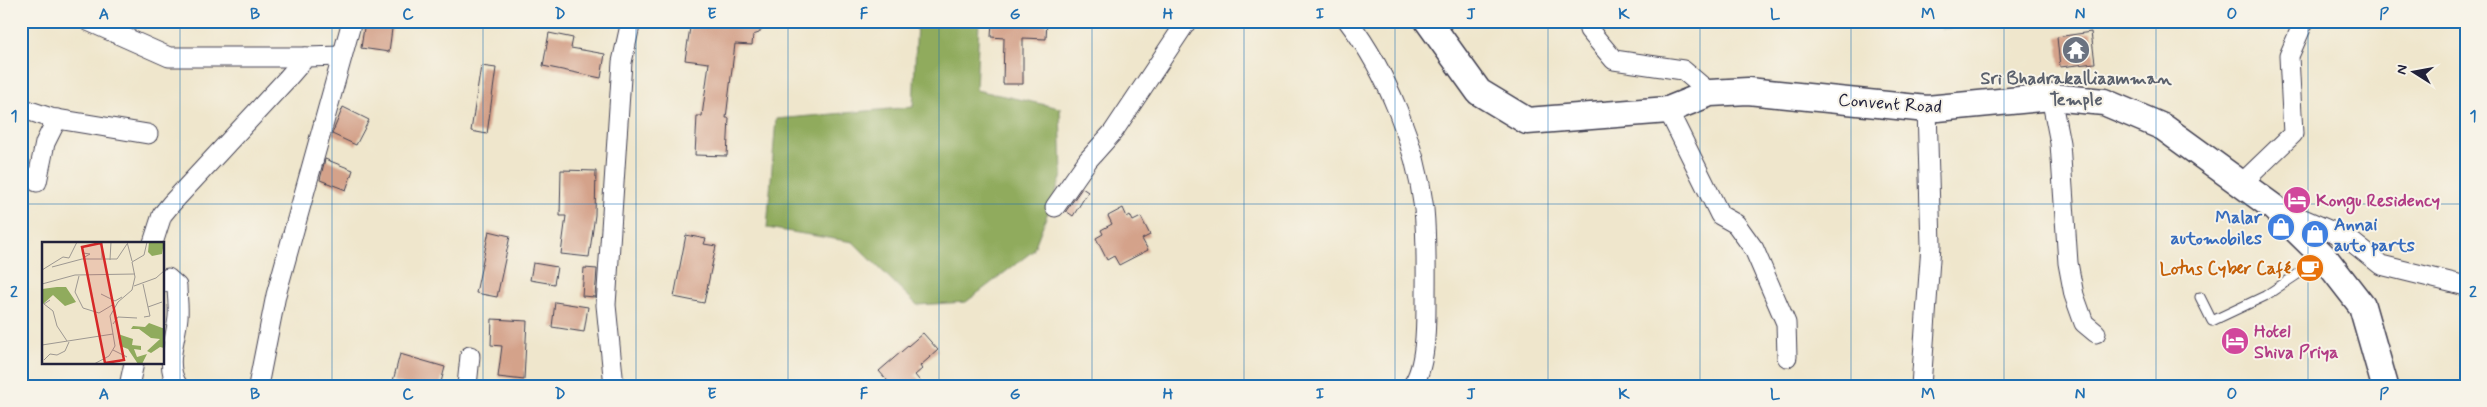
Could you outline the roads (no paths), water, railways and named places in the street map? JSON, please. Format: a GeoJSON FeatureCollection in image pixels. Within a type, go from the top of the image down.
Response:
{"type":"FeatureCollection","features":[{"type":"Feature","properties":{"kind":"main road","name":"Convent Road"},"geometry":{"type":"LineString","coordinates":[[1428,21],[1479,92],[1527,121],[1668,110],[1710,93],[1748,91],[1926,109],[2051,97],[2104,102],[2163,127],[2273,207],[2324,257],[2362,306],[2385,386]]}},
{"type":"Feature","properties":{"kind":"street"},"geometry":{"type":"LineString","coordinates":[[88,21],[169,56],[342,56]]}},
{"type":"Feature","properties":{"kind":"street"},"geometry":{"type":"LineString","coordinates":[[258,386],[276,295],[352,21]]}},
{"type":"Feature","properties":{"kind":"street"},"geometry":{"type":"LineString","coordinates":[[614,386],[606,305],[622,62],[631,21]]}},
{"type":"Feature","properties":{"kind":"street"},"geometry":{"type":"LineString","coordinates":[[1055,207],[1088,160],[1118,124],[1187,21]]}},
{"type":"Feature","properties":{"kind":"street"},"geometry":{"type":"LineString","coordinates":[[1348,21],[1365,44],[1388,89],[1413,156],[1424,209],[1426,323],[1420,367],[1412,386]]}},
{"type":"Feature","properties":{"kind":"street"},"geometry":{"type":"LineString","coordinates":[[1587,21],[1589,30],[1614,60],[1684,70],[1710,93]]}},
{"type":"Feature","properties":{"kind":"street"},"geometry":{"type":"LineString","coordinates":[[2242,183],[2293,134],[2288,56],[2304,21]]}},
{"type":"Feature","properties":{"kind":"street"},"geometry":{"type":"LineString","coordinates":[[153,242],[162,216],[171,204],[306,57]]}},
{"type":"Feature","properties":{"kind":"street"},"geometry":{"type":"LineString","coordinates":[[2051,97],[2060,143],[2068,263],[2074,295],[2084,324],[2096,333]]}},
{"type":"Feature","properties":{"kind":"street"},"geometry":{"type":"LineString","coordinates":[[21,108],[57,119],[148,134]]}},
{"type":"Feature","properties":{"kind":"street"},"geometry":{"type":"LineString","coordinates":[[1921,386],[1931,245],[1926,109]]}},
{"type":"Feature","properties":{"kind":"street"},"geometry":{"type":"LineString","coordinates":[[1668,110],[1720,215],[1736,224],[1754,249],[1786,323],[1787,357]]}},
{"type":"Feature","properties":{"kind":"street"},"geometry":{"type":"LineString","coordinates":[[36,182],[45,143],[57,119]]}},
{"type":"Feature","properties":{"kind":"street"},"geometry":{"type":"LineString","coordinates":[[2273,207],[2348,238],[2381,264],[2466,286]]}},
{"type":"Feature","properties":{"kind":"street"},"geometry":{"type":"LineString","coordinates":[[165,281],[168,278],[176,286],[178,316],[171,370],[178,386]]}},
{"type":"Feature","properties":{"kind":"street"},"geometry":{"type":"LineString","coordinates":[[466,386],[470,356]]}},
{"type":"Feature","properties":{"kind":"street"},"geometry":{"type":"LineString","coordinates":[[129,386],[134,364]]}},
{"type":"Feature","properties":{"kind":"lane"},"geometry":{"type":"LineString","coordinates":[[2200,297],[2212,321],[2265,296],[2324,257]]}},
{"type":"Feature","properties":{"kind":"place","name":"Sri Bhadrakalliaamman Temple"},"geometry":{"type":"Point","coordinates":[2076,50]}},
{"type":"Feature","properties":{"kind":"place","name":"Kongu Residency"},"geometry":{"type":"Point","coordinates":[2297,200]}},
{"type":"Feature","properties":{"kind":"place","name":"Malar automobiles"},"geometry":{"type":"Point","coordinates":[2281,227]}},
{"type":"Feature","properties":{"kind":"place","name":"Annai auto parts"},"geometry":{"type":"Point","coordinates":[2315,234]}},
{"type":"Feature","properties":{"kind":"place","name":"Lotus Cyber Café"},"geometry":{"type":"Point","coordinates":[2310,268]}},
{"type":"Feature","properties":{"kind":"place","name":"Hotel Shiva Priya"},"geometry":{"type":"Point","coordinates":[2235,341]}}]}
